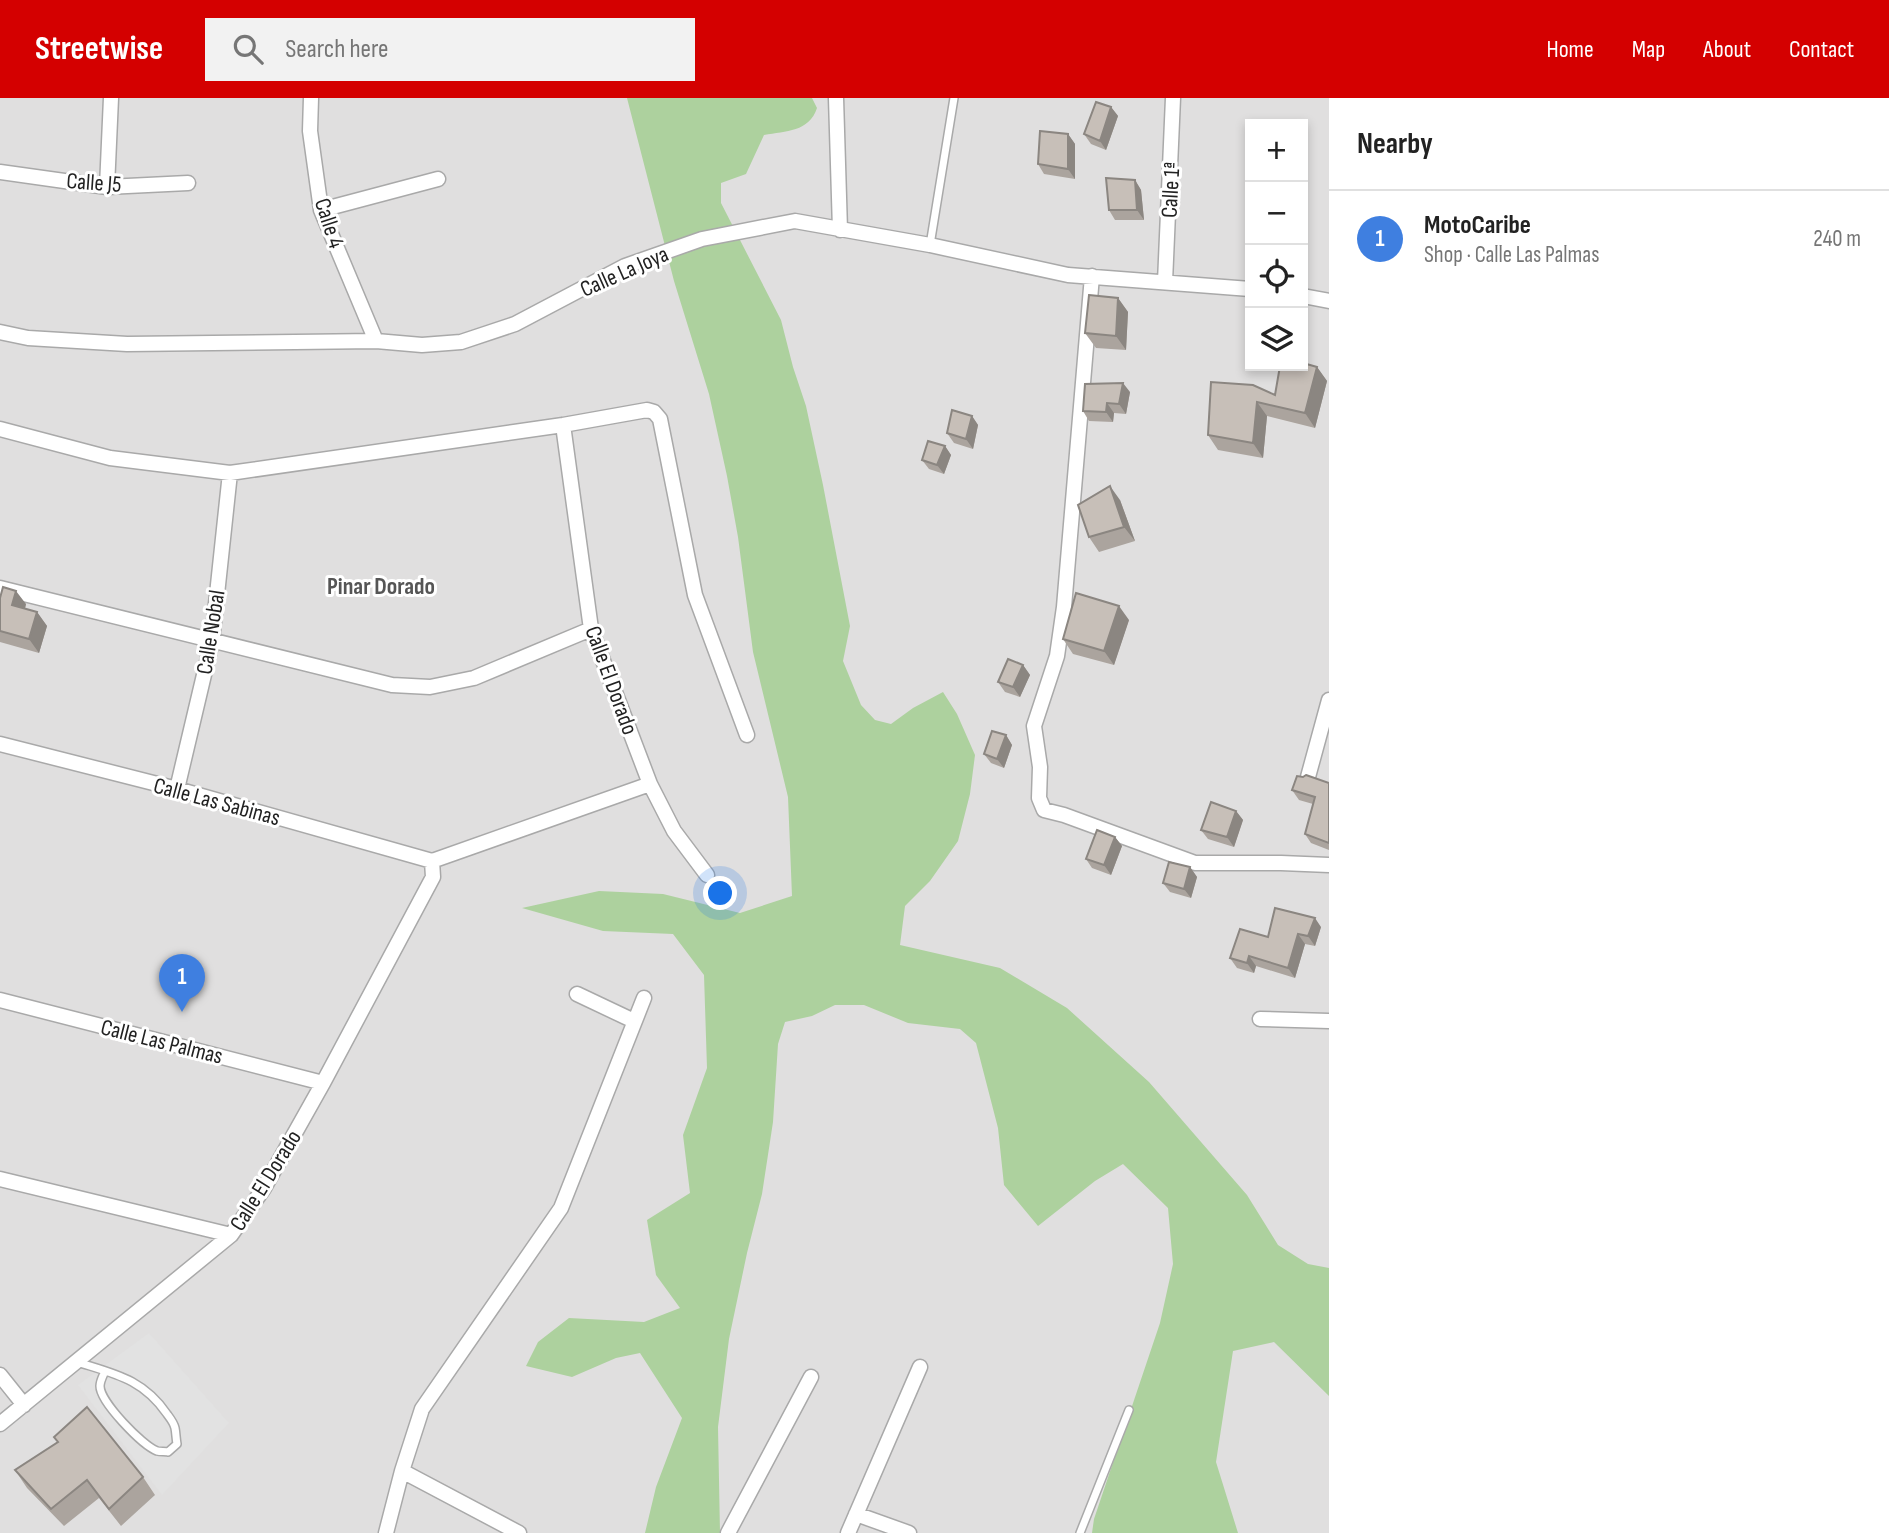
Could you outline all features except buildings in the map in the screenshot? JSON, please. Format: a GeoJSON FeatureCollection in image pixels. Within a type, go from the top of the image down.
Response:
{"type":"FeatureCollection","features":[{"type":"Feature","properties":{"kind":"street"},"geometry":{"type":"LineString","coordinates":[[107,187],[111,98]]}},
{"type":"Feature","properties":{"kind":"street","name":"Calle 4"},"geometry":{"type":"LineString","coordinates":[[311,98],[310,131],[321,210],[376,341]]}},
{"type":"Feature","properties":{"kind":"street"},"geometry":{"type":"LineString","coordinates":[[836,98],[840,230]]}},
{"type":"Feature","properties":{"kind":"street","name":"Calle 1ª"},"geometry":{"type":"LineString","coordinates":[[1165,282],[1173,98]]}},
{"type":"Feature","properties":{"kind":"street","name":"Calle J5"},"geometry":{"type":"LineString","coordinates":[[0,172],[107,187],[188,183]]}},
{"type":"Feature","properties":{"kind":"street"},"geometry":{"type":"LineString","coordinates":[[321,210],[438,179]]}},
{"type":"Feature","properties":{"kind":"street","name":"Calle La Joya"},"geometry":{"type":"LineString","coordinates":[[0,332],[28,338],[127,344],[376,341],[422,345],[461,342],[515,324],[625,266],[702,239],[795,221],[930,245],[1068,275],[1245,289]]}},
{"type":"Feature","properties":{"kind":"street"},"geometry":{"type":"LineString","coordinates":[[1092,276],[1064,607],[1057,656],[1034,726],[1040,767],[1039,798],[1044,810],[1195,863],[1329,865]]}},
{"type":"Feature","properties":{"kind":"street"},"geometry":{"type":"LineString","coordinates":[[1308,297],[1329,301]]}},
{"type":"Feature","properties":{"kind":"street"},"geometry":{"type":"LineString","coordinates":[[0,429],[110,458],[230,473],[563,425],[647,410],[654,412],[660,419],[695,595],[747,735]]}},
{"type":"Feature","properties":{"kind":"street","name":"Calle El Dorado"},"geometry":{"type":"LineString","coordinates":[[563,425],[590,629],[650,783],[674,831],[707,875]]}},
{"type":"Feature","properties":{"kind":"street","name":"Calle Nobal"},"geometry":{"type":"LineString","coordinates":[[177,789],[212,640],[230,473]]}},
{"type":"Feature","properties":{"kind":"street"},"geometry":{"type":"LineString","coordinates":[[0,588],[392,685],[430,687],[474,678],[590,629]]}},
{"type":"Feature","properties":{"kind":"street"},"geometry":{"type":"LineString","coordinates":[[1308,777],[1329,701]]}},
{"type":"Feature","properties":{"kind":"street","name":"Calle Las Sabinas"},"geometry":{"type":"LineString","coordinates":[[0,744],[177,789],[432,861]]}},
{"type":"Feature","properties":{"kind":"street"},"geometry":{"type":"LineString","coordinates":[[432,861],[650,783]]}},
{"type":"Feature","properties":{"kind":"street","name":"Calle El Dorado"},"geometry":{"type":"LineString","coordinates":[[0,1424],[232,1236],[264,1188],[323,1083],[433,877],[432,861]]}},
{"type":"Feature","properties":{"kind":"street"},"geometry":{"type":"LineString","coordinates":[[577,994],[634,1021]]}},
{"type":"Feature","properties":{"kind":"street"},"geometry":{"type":"LineString","coordinates":[[386,1533],[422,1409],[561,1209],[643,998]]}},
{"type":"Feature","properties":{"kind":"street","name":"Calle Las Palmas"},"geometry":{"type":"LineString","coordinates":[[0,1000],[323,1083]]}},
{"type":"Feature","properties":{"kind":"street"},"geometry":{"type":"LineString","coordinates":[[1260,1019],[1329,1021]]}},
{"type":"Feature","properties":{"kind":"street"},"geometry":{"type":"LineString","coordinates":[[0,1179],[232,1236]]}},
{"type":"Feature","properties":{"kind":"street"},"geometry":{"type":"LineString","coordinates":[[848,1533],[920,1367]]}},
{"type":"Feature","properties":{"kind":"street"},"geometry":{"type":"LineString","coordinates":[[0,1375],[24,1405]]}},
{"type":"Feature","properties":{"kind":"street"},"geometry":{"type":"LineString","coordinates":[[728,1533],[811,1377]]}},
{"type":"Feature","properties":{"kind":"street"},"geometry":{"type":"LineString","coordinates":[[402,1471],[519,1533]]}},
{"type":"Feature","properties":{"kind":"street"},"geometry":{"type":"LineString","coordinates":[[856,1514],[909,1533]]}},
{"type":"Feature","properties":{"kind":"lane"},"geometry":{"type":"LineString","coordinates":[[930,245],[954,98]]}},
{"type":"Feature","properties":{"kind":"lane"},"geometry":{"type":"LineString","coordinates":[[77,1362],[105,1371],[123,1377],[146,1389],[175,1425],[177,1444],[168,1452],[157,1451],[118,1418],[102,1395],[100,1385],[105,1371]]}},
{"type":"Feature","properties":{"kind":"lane"},"geometry":{"type":"LineString","coordinates":[[1080,1533],[1129,1410]]}},
{"type":"Feature","properties":{"kind":"shaded area"},"geometry":{"type":"Polygon","coordinates":[[[0,98],[1329,98],[1329,1533],[0,1533],[0,98]]]}},
{"type":"Feature","properties":{"kind":"shaded area"},"geometry":{"type":"Polygon","coordinates":[[[149,1333],[229,1423],[162,1495],[78,1385],[149,1333]]]}},
{"type":"Feature","properties":{"kind":"green space"},"geometry":{"type":"Polygon","coordinates":[[[627,98],[812,98],[817,108],[803,126],[764,135],[746,174],[721,183],[721,203],[781,320],[806,406],[850,626],[843,661],[861,705],[875,720],[891,724],[943,692],[957,714],[975,755],[970,794],[958,841],[930,881],[905,906],[900,945],[1000,968],[1067,1008],[1149,1082],[1247,1195],[1278,1245],[1308,1264],[1329,1268],[1329,1396],[1274,1342],[1233,1351],[1216,1462],[1238,1533],[1092,1533],[1094,1519],[1160,1323],[1173,1264],[1168,1208],[1123,1164],[1095,1181],[1038,1226],[1004,1185],[998,1128],[976,1043],[960,1029],[908,1023],[864,1005],[835,1005],[812,1016],[785,1022],[778,1044],[773,1122],[762,1194],[729,1339],[718,1427],[720,1533],[645,1533],[656,1487],[682,1418],[640,1353],[616,1358],[572,1377],[526,1366],[538,1342],[569,1318],[644,1322],[680,1308],[656,1275],[647,1220],[690,1193],[683,1135],[707,1068],[704,975],[673,934],[603,931],[522,908],[599,891],[663,894],[740,913],[792,896],[788,797],[753,652],[727,476],[709,394],[674,281],[627,98]]]}},
{"type":"Feature","properties":{"kind":"place","name":"MotoCaribe"},"geometry":{"type":"Point","coordinates":[182,1012]}},
{"type":"Feature","properties":{"kind":"district","name":"Pinar Dorado"},"geometry":{"type":"Point","coordinates":[381,586]}}]}
